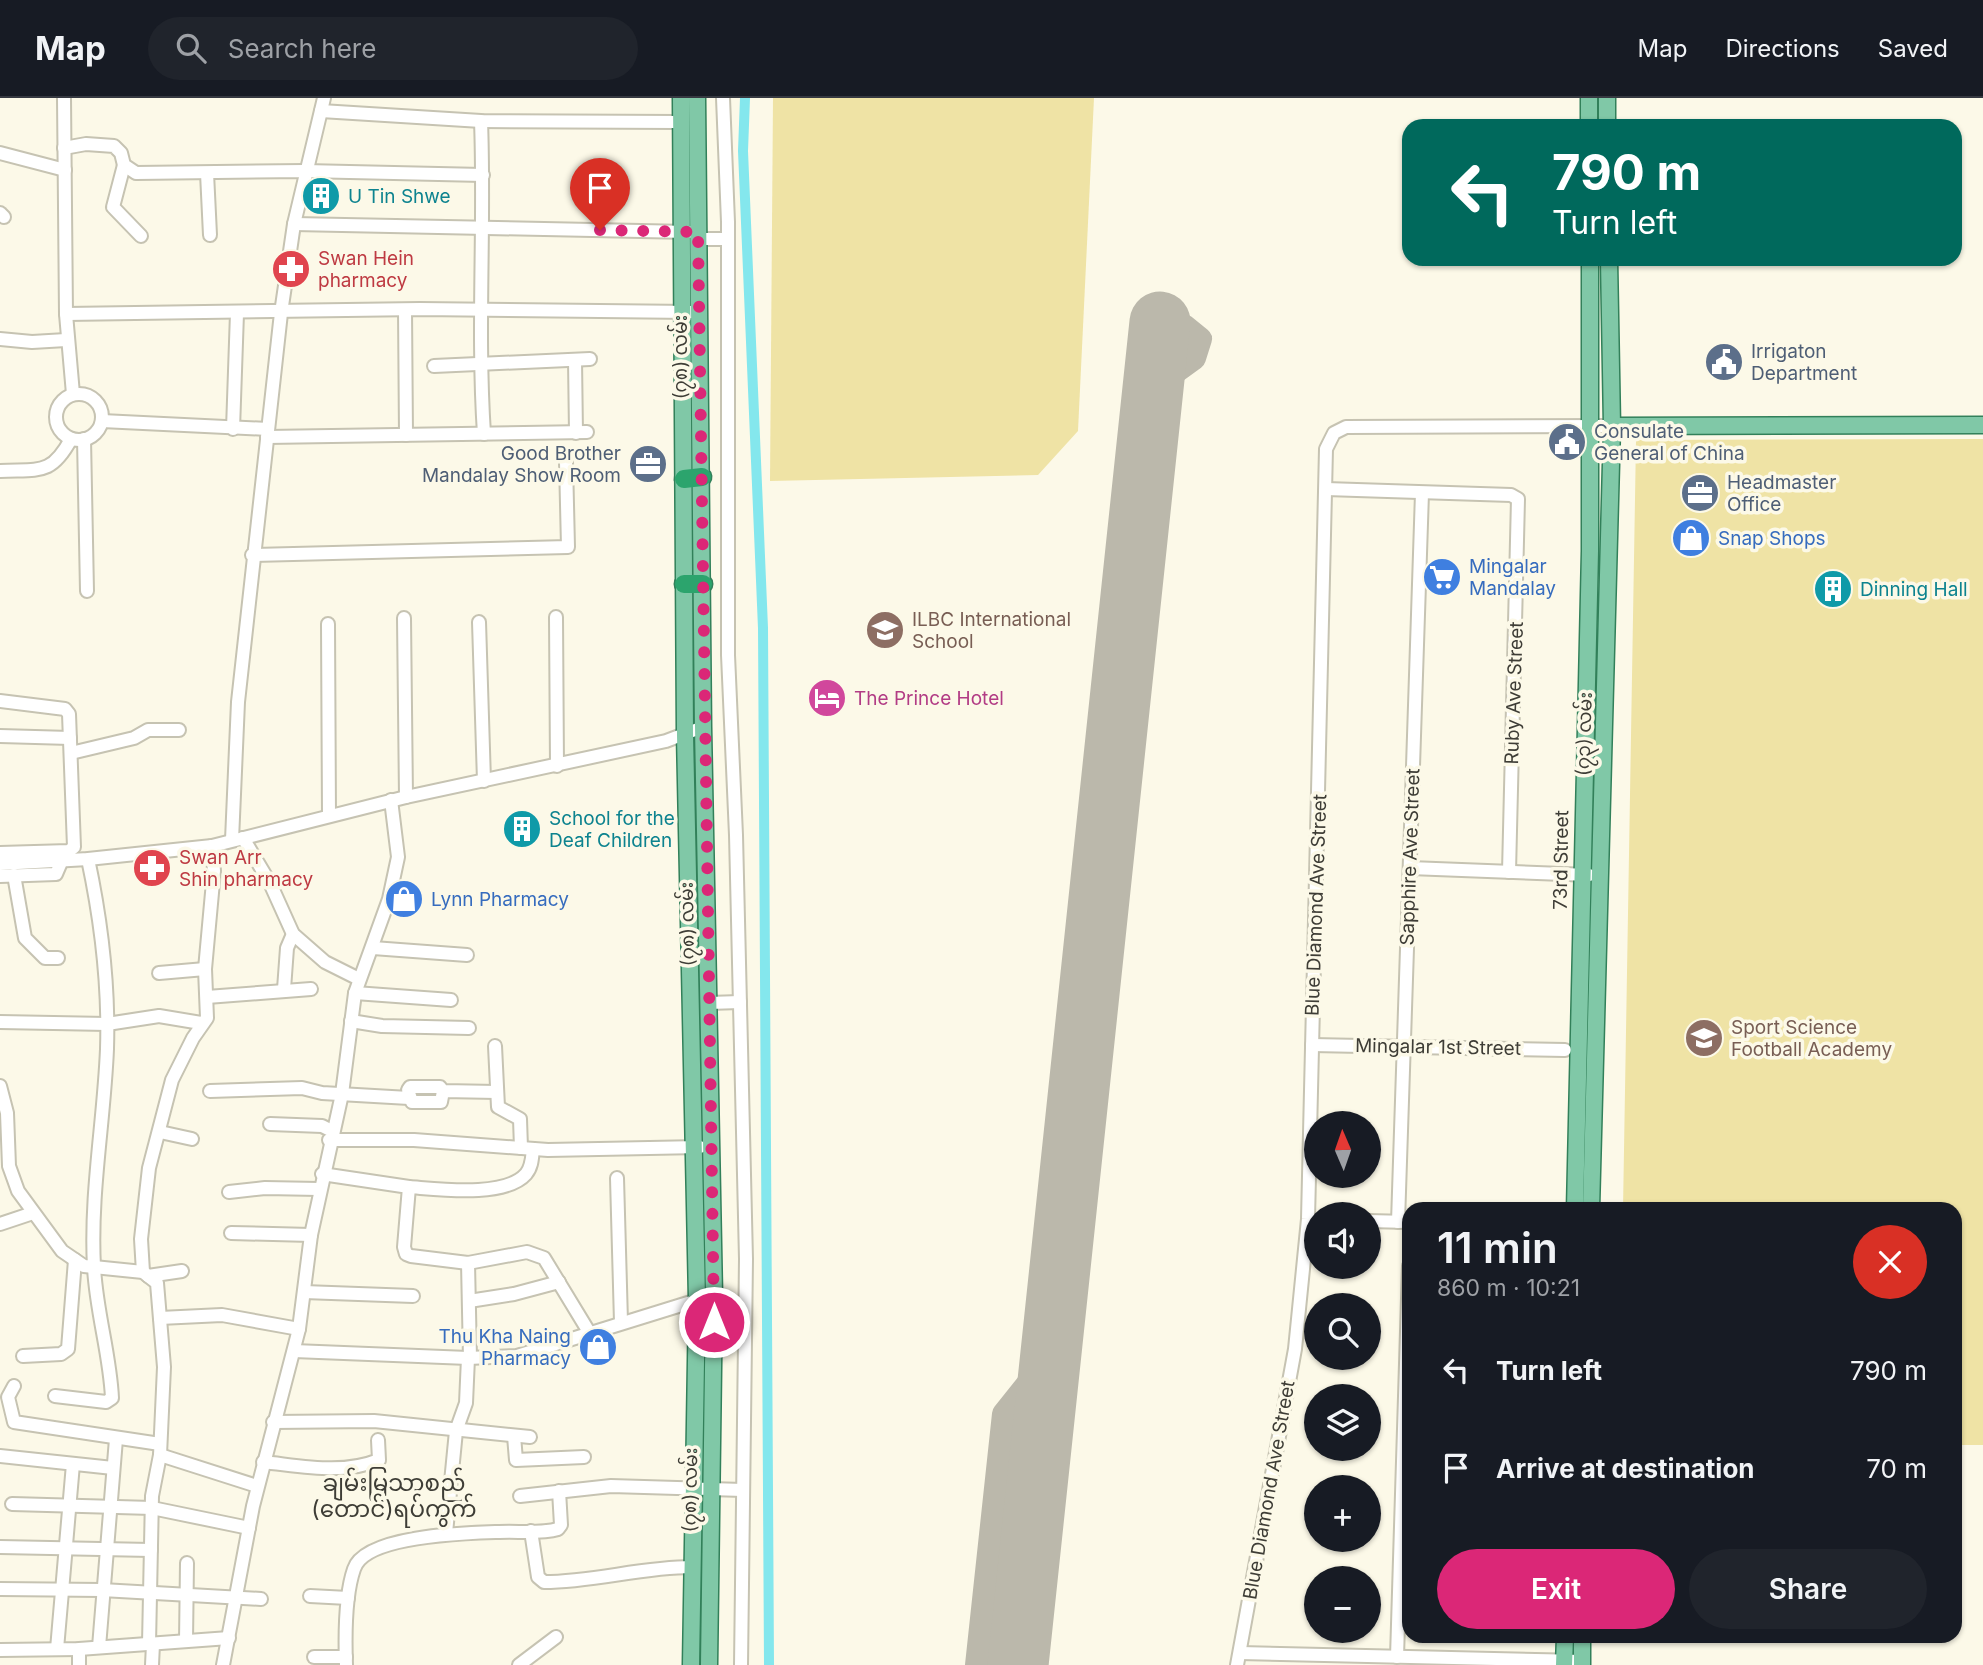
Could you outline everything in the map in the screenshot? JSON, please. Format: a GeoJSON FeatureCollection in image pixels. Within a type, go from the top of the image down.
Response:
{"type":"FeatureCollection","features":[{"type":"Feature","properties":{"kind":"highway"},"geometry":{"type":"LineString","coordinates":[[684,479],[702,477]]}},
{"type":"Feature","properties":{"kind":"highway"},"geometry":{"type":"LineString","coordinates":[[684,584],[703,584]]}},
{"type":"Feature","properties":{"kind":"main road","name":"(၇၈) လမ်း"},"geometry":{"type":"LineString","coordinates":[[681,98],[685,735],[697,1300],[691,1665]]}},
{"type":"Feature","properties":{"kind":"main road","name":"(၇၈) လမ်း"},"geometry":{"type":"LineString","coordinates":[[697,98],[703,727],[714,1295],[709,1665]]}},
{"type":"Feature","properties":{"kind":"main road"},"geometry":{"type":"LineString","coordinates":[[1589,98],[1589,119]]}},
{"type":"Feature","properties":{"kind":"main road"},"geometry":{"type":"LineString","coordinates":[[1607,98],[1607,119]]}},
{"type":"Feature","properties":{"kind":"main road","name":"73rd Street"},"geometry":{"type":"LineString","coordinates":[[1575,1202],[1590,551],[1590,266]]}},
{"type":"Feature","properties":{"kind":"main road","name":"(၇၃) လမ်း"},"geometry":{"type":"LineString","coordinates":[[1591,1202],[1612,426],[1609,266]]}},
{"type":"Feature","properties":{"kind":"main road"},"geometry":{"type":"LineString","coordinates":[[1612,426],[1983,425]]}},
{"type":"Feature","properties":{"kind":"main road"},"geometry":{"type":"LineString","coordinates":[[1590,551],[1609,552]]}},
{"type":"Feature","properties":{"kind":"main road"},"geometry":{"type":"LineString","coordinates":[[1564,1663],[1565,1643]]}},
{"type":"Feature","properties":{"kind":"main road"},"geometry":{"type":"LineString","coordinates":[[1582,1643],[1582,1663]]}},
{"type":"Feature","properties":{"kind":"street"},"geometry":{"type":"LineString","coordinates":[[64,98],[66,340],[73,394]]}},
{"type":"Feature","properties":{"kind":"street"},"geometry":{"type":"LineString","coordinates":[[723,98],[728,239],[729,655],[746,1259],[741,1665]]}},
{"type":"Feature","properties":{"kind":"street"},"geometry":{"type":"LineString","coordinates":[[359,979],[326,962],[293,934],[270,883],[237,839],[238,702],[252,555],[294,225],[322,105],[481,121],[680,122]]}},
{"type":"Feature","properties":{"kind":"street"},"geometry":{"type":"LineString","coordinates":[[481,121],[483,229],[479,364],[484,434]]}},
{"type":"Feature","properties":{"kind":"street"},"geometry":{"type":"LineString","coordinates":[[64,148],[86,144],[114,146],[121,153],[124,165],[113,206],[141,236]]}},
{"type":"Feature","properties":{"kind":"street"},"geometry":{"type":"LineString","coordinates":[[0,153],[65,170]]}},
{"type":"Feature","properties":{"kind":"street"},"geometry":{"type":"LineString","coordinates":[[124,165],[136,173],[483,175]]}},
{"type":"Feature","properties":{"kind":"street"},"geometry":{"type":"LineString","coordinates":[[207,173],[211,235]]}},
{"type":"Feature","properties":{"kind":"street"},"geometry":{"type":"LineString","coordinates":[[294,225],[681,232],[728,239]]}},
{"type":"Feature","properties":{"kind":"street"},"geometry":{"type":"LineString","coordinates":[[66,314],[405,310],[701,312]]}},
{"type":"Feature","properties":{"kind":"street"},"geometry":{"type":"LineString","coordinates":[[405,310],[406,435]]}},
{"type":"Feature","properties":{"kind":"street"},"geometry":{"type":"LineString","coordinates":[[233,429],[237,313]]}},
{"type":"Feature","properties":{"kind":"street"},"geometry":{"type":"LineString","coordinates":[[0,339],[32,342],[66,340]]}},
{"type":"Feature","properties":{"kind":"street"},"geometry":{"type":"LineString","coordinates":[[434,366],[590,359]]}},
{"type":"Feature","properties":{"kind":"street"},"geometry":{"type":"LineString","coordinates":[[102,421],[268,433],[582,433],[575,360]]}},
{"type":"Feature","properties":{"kind":"street"},"geometry":{"type":"LineString","coordinates":[[73,394],[87,395],[95,400],[100,407],[102,421],[96,433],[85,439],[71,439],[58,427],[55,418],[61,401],[73,394]]}},
{"type":"Feature","properties":{"kind":"street","name":"Blue Diamond Ave Street"},"geometry":{"type":"LineString","coordinates":[[1312,1202],[1312,1045],[1326,449],[1334,433],[1346,426],[1612,426]]}},
{"type":"Feature","properties":{"kind":"street"},"geometry":{"type":"LineString","coordinates":[[0,471],[48,467],[60,460],[71,439]]}},
{"type":"Feature","properties":{"kind":"street"},"geometry":{"type":"LineString","coordinates":[[85,439],[88,591]]}},
{"type":"Feature","properties":{"kind":"street"},"geometry":{"type":"LineString","coordinates":[[252,555],[568,547],[566,461]]}},
{"type":"Feature","properties":{"kind":"street","name":"Ruby Ave Street"},"geometry":{"type":"LineString","coordinates":[[1326,489],[1511,495],[1519,500],[1509,872]]}},
{"type":"Feature","properties":{"kind":"street","name":"Sapphire Ave Street"},"geometry":{"type":"LineString","coordinates":[[1403,1202],[1404,1046],[1422,493]]}},
{"type":"Feature","properties":{"kind":"street"},"geometry":{"type":"LineString","coordinates":[[556,617],[556,765]]}},
{"type":"Feature","properties":{"kind":"street"},"geometry":{"type":"LineString","coordinates":[[404,618],[406,797]]}},
{"type":"Feature","properties":{"kind":"street"},"geometry":{"type":"LineString","coordinates":[[479,622],[484,781]]}},
{"type":"Feature","properties":{"kind":"street"},"geometry":{"type":"LineString","coordinates":[[328,624],[330,815]]}},
{"type":"Feature","properties":{"kind":"street"},"geometry":{"type":"LineString","coordinates":[[0,701],[65,709],[69,714],[73,849],[0,853]]}},
{"type":"Feature","properties":{"kind":"street"},"geometry":{"type":"LineString","coordinates":[[0,864],[88,859],[212,846],[391,800],[685,735],[703,727]]}},
{"type":"Feature","properties":{"kind":"street"},"geometry":{"type":"LineString","coordinates":[[71,753],[134,738],[148,730],[179,730]]}},
{"type":"Feature","properties":{"kind":"street"},"geometry":{"type":"LineString","coordinates":[[0,736],[70,738]]}},
{"type":"Feature","properties":{"kind":"street"},"geometry":{"type":"LineString","coordinates":[[223,1665],[257,1486],[299,1329],[318,1189],[342,1094],[355,993],[389,899],[398,857],[391,800]]}},
{"type":"Feature","properties":{"kind":"street"},"geometry":{"type":"LineString","coordinates":[[152,1665],[148,1593],[164,1367],[157,1283],[146,1274],[141,1238],[145,1195],[172,1080],[201,1023],[207,1018],[205,969],[213,895],[212,846]]}},
{"type":"Feature","properties":{"kind":"street"},"geometry":{"type":"LineString","coordinates":[[55,1396],[111,1401],[110,1365],[94,1268],[107,1024],[99,910],[88,859]]}},
{"type":"Feature","properties":{"kind":"street"},"geometry":{"type":"LineString","coordinates":[[0,876],[56,874],[62,860]]}},
{"type":"Feature","properties":{"kind":"street"},"geometry":{"type":"LineString","coordinates":[[1410,868],[1600,875]]}},
{"type":"Feature","properties":{"kind":"street"},"geometry":{"type":"LineString","coordinates":[[14,875],[25,938],[45,958],[58,958]]}},
{"type":"Feature","properties":{"kind":"street"},"geometry":{"type":"LineString","coordinates":[[284,989],[287,948],[293,934]]}},
{"type":"Feature","properties":{"kind":"street"},"geometry":{"type":"LineString","coordinates":[[373,948],[467,955]]}},
{"type":"Feature","properties":{"kind":"street"},"geometry":{"type":"LineString","coordinates":[[159,973],[205,969]]}},
{"type":"Feature","properties":{"kind":"street"},"geometry":{"type":"LineString","coordinates":[[207,997],[311,989]]}},
{"type":"Feature","properties":{"kind":"street"},"geometry":{"type":"LineString","coordinates":[[355,993],[451,1000]]}},
{"type":"Feature","properties":{"kind":"street"},"geometry":{"type":"LineString","coordinates":[[709,1003],[740,1002]]}},
{"type":"Feature","properties":{"kind":"street"},"geometry":{"type":"LineString","coordinates":[[0,1022],[107,1024],[159,1017],[201,1023]]}},
{"type":"Feature","properties":{"kind":"street"},"geometry":{"type":"LineString","coordinates":[[351,1021],[382,1026],[469,1028]]}},
{"type":"Feature","properties":{"kind":"street","name":"Mingalar 1st Street"},"geometry":{"type":"LineString","coordinates":[[1312,1045],[1565,1049]]}},
{"type":"Feature","properties":{"kind":"street"},"geometry":{"type":"LineString","coordinates":[[322,1174],[409,1187],[461,1191],[514,1182],[526,1175],[532,1164],[520,1119],[501,1111],[495,1046]]}},
{"type":"Feature","properties":{"kind":"street"},"geometry":{"type":"LineString","coordinates":[[0,1086],[7,1113],[9,1166],[18,1191],[62,1251],[94,1268],[146,1274],[182,1271]]}},
{"type":"Feature","properties":{"kind":"street"},"geometry":{"type":"LineString","coordinates":[[210,1091],[302,1088],[342,1094],[409,1098],[410,1087],[442,1087],[443,1091],[498,1091]]}},
{"type":"Feature","properties":{"kind":"street"},"geometry":{"type":"LineString","coordinates":[[270,1124],[322,1126],[330,1135],[527,1148],[623,1151],[712,1147]]}},
{"type":"Feature","properties":{"kind":"street"},"geometry":{"type":"LineString","coordinates":[[160,1132],[192,1139]]}},
{"type":"Feature","properties":{"kind":"street"},"geometry":{"type":"LineString","coordinates":[[617,1178],[621,1322]]}},
{"type":"Feature","properties":{"kind":"street"},"geometry":{"type":"LineString","coordinates":[[409,1187],[406,1254],[468,1263],[535,1252],[544,1258],[589,1332]]}},
{"type":"Feature","properties":{"kind":"street"},"geometry":{"type":"LineString","coordinates":[[229,1192],[265,1188],[318,1189]]}},
{"type":"Feature","properties":{"kind":"street"},"geometry":{"type":"LineString","coordinates":[[0,1224],[33,1213]]}},
{"type":"Feature","properties":{"kind":"street"},"geometry":{"type":"LineString","coordinates":[[1381,1221],[1402,1222]]}},
{"type":"Feature","properties":{"kind":"street"},"geometry":{"type":"LineString","coordinates":[[231,1233],[311,1235]]}},
{"type":"Feature","properties":{"kind":"street"},"geometry":{"type":"LineString","coordinates":[[23,1356],[61,1354],[68,1349],[75,1260]]}},
{"type":"Feature","properties":{"kind":"street"},"geometry":{"type":"LineString","coordinates":[[446,1534],[456,1431],[466,1403],[470,1301],[468,1263]]}},
{"type":"Feature","properties":{"kind":"street","name":"Blue Diamond Ave Street"},"geometry":{"type":"LineString","coordinates":[[1239,1659],[1295,1349],[1304,1279]]}},
{"type":"Feature","properties":{"kind":"street"},"geometry":{"type":"LineString","coordinates":[[470,1301],[514,1294],[559,1282]]}},
{"type":"Feature","properties":{"kind":"street"},"geometry":{"type":"LineString","coordinates":[[303,1292],[413,1296]]}},
{"type":"Feature","properties":{"kind":"street"},"geometry":{"type":"LineString","coordinates":[[294,1351],[469,1358],[517,1356],[714,1295]]}},
{"type":"Feature","properties":{"kind":"street"},"geometry":{"type":"LineString","coordinates":[[160,1318],[222,1315],[299,1329]]}},
{"type":"Feature","properties":{"kind":"street"},"geometry":{"type":"LineString","coordinates":[[14,1385],[8,1397],[14,1422],[160,1450],[257,1486]]}},
{"type":"Feature","properties":{"kind":"street"},"geometry":{"type":"LineString","coordinates":[[273,1422],[374,1421],[530,1437]]}},
{"type":"Feature","properties":{"kind":"street"},"geometry":{"type":"LineString","coordinates":[[514,1436],[516,1460],[584,1457]]}},
{"type":"Feature","properties":{"kind":"street"},"geometry":{"type":"LineString","coordinates":[[99,1647],[116,1440]]}},
{"type":"Feature","properties":{"kind":"street"},"geometry":{"type":"LineString","coordinates":[[263,1462],[319,1468],[364,1466],[380,1459],[379,1440]]}},
{"type":"Feature","properties":{"kind":"street"},"geometry":{"type":"LineString","coordinates":[[0,1456],[113,1468]]}},
{"type":"Feature","properties":{"kind":"street"},"geometry":{"type":"LineString","coordinates":[[57,1649],[63,1549],[73,1464]]}},
{"type":"Feature","properties":{"kind":"street"},"geometry":{"type":"LineString","coordinates":[[520,1496],[611,1486],[743,1490]]}},
{"type":"Feature","properties":{"kind":"street"},"geometry":{"type":"LineString","coordinates":[[314,1657],[346,1661],[348,1598],[354,1568],[364,1556],[375,1549],[446,1534],[553,1531],[561,1525],[559,1491]]}},
{"type":"Feature","properties":{"kind":"street"},"geometry":{"type":"LineString","coordinates":[[1397,1657],[1402,1494]]}},
{"type":"Feature","properties":{"kind":"street"},"geometry":{"type":"LineString","coordinates":[[12,1504],[152,1508],[249,1528]]}},
{"type":"Feature","properties":{"kind":"street"},"geometry":{"type":"LineString","coordinates":[[531,1531],[538,1577],[544,1582],[596,1579],[655,1567],[692,1567]]}},
{"type":"Feature","properties":{"kind":"street"},"geometry":{"type":"LineString","coordinates":[[0,1547],[151,1550]]}},
{"type":"Feature","properties":{"kind":"street"},"geometry":{"type":"LineString","coordinates":[[186,1641],[187,1563]]}},
{"type":"Feature","properties":{"kind":"street"},"geometry":{"type":"LineString","coordinates":[[0,1589],[102,1590],[261,1599]]}},
{"type":"Feature","properties":{"kind":"street"},"geometry":{"type":"LineString","coordinates":[[310,1596],[348,1598]]}},
{"type":"Feature","properties":{"kind":"street"},"geometry":{"type":"LineString","coordinates":[[519,1665],[556,1637]]}},
{"type":"Feature","properties":{"kind":"street"},"geometry":{"type":"LineString","coordinates":[[0,1650],[79,1649],[229,1638]]}},
{"type":"Feature","properties":{"kind":"street"},"geometry":{"type":"LineString","coordinates":[[79,1649],[79,1665]]}},
{"type":"Feature","properties":{"kind":"street"},"geometry":{"type":"LineString","coordinates":[[1239,1659],[1337,1660],[1397,1657],[1582,1663]]}},
{"type":"Feature","properties":{"kind":"shaded area"},"geometry":{"type":"Polygon","coordinates":[[[773,98],[1094,98],[1078,431],[1038,475],[770,481],[773,98]]]}},
{"type":"Feature","properties":{"kind":"shaded area"},"geometry":{"type":"Polygon","coordinates":[[[1983,439],[1983,1445],[1962,1445],[1962,1202],[1623,1202],[1636,440],[1983,439]]]}},
{"type":"Feature","properties":{"kind":"waterway"},"geometry":{"type":"LineString","coordinates":[[745,98],[743,151],[763,628],[769,1665]]}},
{"type":"Feature","properties":{"kind":"taxiway"},"geometry":{"type":"LineString","coordinates":[[1154,387],[1194,358],[1200,339],[1184,326],[1160,322]]}},
{"type":"Feature","properties":{"kind":"taxiway"},"geometry":{"type":"LineString","coordinates":[[977,1665],[1004,1414],[1051,1355]]}},
{"type":"Feature","properties":{"kind":"runway"},"geometry":{"type":"LineString","coordinates":[[1018,1665],[1160,322]]}},
{"type":"Feature","properties":{"kind":"place","name":"U Tin Shwe"},"geometry":{"type":"Point","coordinates":[321,196]}},
{"type":"Feature","properties":{"kind":"place","name":"Swan Hein pharmacy"},"geometry":{"type":"Point","coordinates":[291,269]}},
{"type":"Feature","properties":{"kind":"place","name":"Irrigaton Department"},"geometry":{"type":"Point","coordinates":[1724,362]}},
{"type":"Feature","properties":{"kind":"place","name":"Consulate General of China"},"geometry":{"type":"Point","coordinates":[1567,442]}},
{"type":"Feature","properties":{"kind":"place","name":"Good Brother Mandalay Show Room"},"geometry":{"type":"Point","coordinates":[648,464]}},
{"type":"Feature","properties":{"kind":"place","name":"Headmaster Office"},"geometry":{"type":"Point","coordinates":[1700,493]}},
{"type":"Feature","properties":{"kind":"place","name":"Snap Shops"},"geometry":{"type":"Point","coordinates":[1691,538]}},
{"type":"Feature","properties":{"kind":"place","name":"Mingalar Mandalay"},"geometry":{"type":"Point","coordinates":[1442,577]}},
{"type":"Feature","properties":{"kind":"place","name":"Dinning Hall"},"geometry":{"type":"Point","coordinates":[1833,589]}},
{"type":"Feature","properties":{"kind":"place","name":"ILBC International School"},"geometry":{"type":"Point","coordinates":[885,630]}},
{"type":"Feature","properties":{"kind":"place","name":"The Prince Hotel"},"geometry":{"type":"Point","coordinates":[827,698]}},
{"type":"Feature","properties":{"kind":"place","name":"School for the Deaf Children"},"geometry":{"type":"Point","coordinates":[522,829]}},
{"type":"Feature","properties":{"kind":"place","name":"Swan Arr Shin pharmacy"},"geometry":{"type":"Point","coordinates":[152,868]}},
{"type":"Feature","properties":{"kind":"place","name":"Lynn Pharmacy"},"geometry":{"type":"Point","coordinates":[404,899]}},
{"type":"Feature","properties":{"kind":"place","name":"Sport Science Football Academy"},"geometry":{"type":"Point","coordinates":[1704,1038]}},
{"type":"Feature","properties":{"kind":"place","name":"Thu Kha Naing Pharmacy"},"geometry":{"type":"Point","coordinates":[598,1347]}},
{"type":"Feature","properties":{"kind":"district","name":"ချမ်းမြသာစည် (တောင်)ရပ်ကွက်"},"geometry":{"type":"Point","coordinates":[394,1496]}},
{"type":"Feature","properties":{"kind":"route"},"geometry":{"type":"LineString","coordinates":[[600,230],[698,232],[701,312],[703,727],[714,1322]]}}]}
